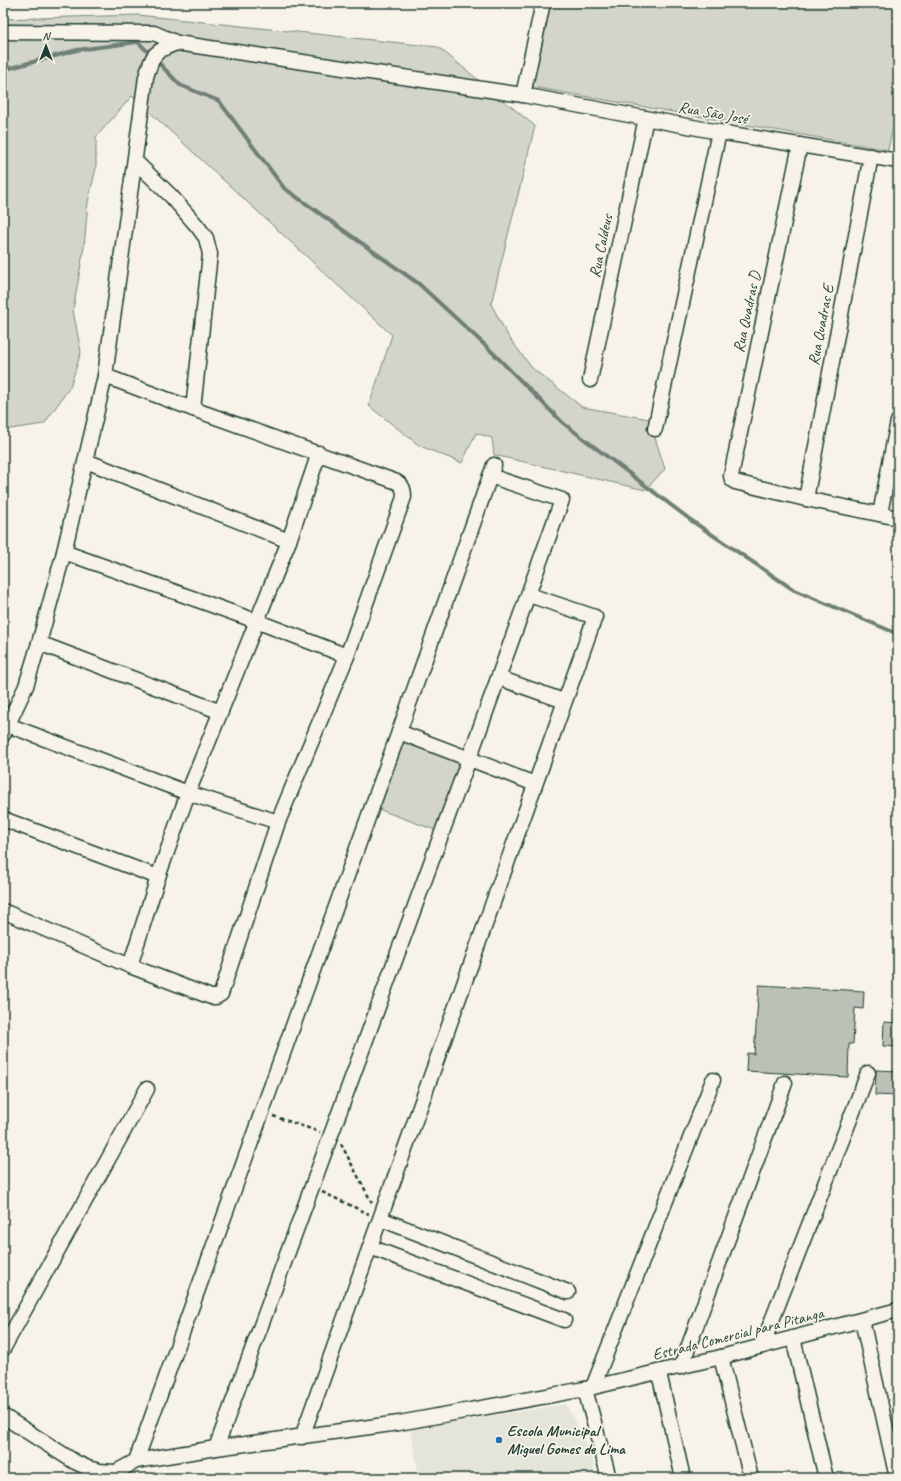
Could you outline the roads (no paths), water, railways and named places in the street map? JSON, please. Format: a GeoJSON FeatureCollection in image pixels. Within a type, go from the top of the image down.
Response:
{"type":"FeatureCollection","features":[{"type":"Feature","properties":{"kind":"street"},"geometry":{"type":"LineString","coordinates":[[523,95],[543,3]]}},
{"type":"Feature","properties":{"kind":"street","name":"Rua São José"},"geometry":{"type":"LineString","coordinates":[[3,32],[154,33],[177,43],[523,95],[719,132],[898,161]]}},
{"type":"Feature","properties":{"kind":"street"},"geometry":{"type":"LineString","coordinates":[[177,43],[161,49],[155,56],[146,77],[105,376],[64,552],[39,643],[26,686],[6,730],[188,794],[278,822]]}},
{"type":"Feature","properties":{"kind":"street","name":"Rua Caldeus"},"geometry":{"type":"LineString","coordinates":[[590,380],[646,118]]}},
{"type":"Feature","properties":{"kind":"street"},"geometry":{"type":"LineString","coordinates":[[655,429],[719,132]]}},
{"type":"Feature","properties":{"kind":"street","name":"Rua Quadras D"},"geometry":{"type":"LineString","coordinates":[[800,145],[730,476],[735,482],[806,499]]}},
{"type":"Feature","properties":{"kind":"street","name":"Rua Quadras E"},"geometry":{"type":"LineString","coordinates":[[806,499],[871,156]]}},
{"type":"Feature","properties":{"kind":"street"},"geometry":{"type":"LineString","coordinates":[[135,161],[172,197],[198,227],[206,238],[210,254],[193,409]]}},
{"type":"Feature","properties":{"kind":"street"},"geometry":{"type":"LineString","coordinates":[[3,911],[130,966],[211,997],[216,997],[221,994],[278,822],[347,656],[404,498],[402,485],[397,482],[105,376]]}},
{"type":"Feature","properties":{"kind":"street"},"geometry":{"type":"LineString","coordinates":[[880,514],[898,421]]}},
{"type":"Feature","properties":{"kind":"street"},"geometry":{"type":"LineString","coordinates":[[130,966],[158,877],[188,794],[256,621],[289,542],[319,454]]}},
{"type":"Feature","properties":{"kind":"street"},"geometry":{"type":"LineString","coordinates":[[86,461],[289,542]]}},
{"type":"Feature","properties":{"kind":"street"},"geometry":{"type":"LineString","coordinates":[[136,1461],[492,471],[562,500],[499,678],[216,1448]]}},
{"type":"Feature","properties":{"kind":"street"},"geometry":{"type":"LineString","coordinates":[[806,499],[898,518]]}},
{"type":"Feature","properties":{"kind":"street"},"geometry":{"type":"LineString","coordinates":[[64,552],[256,621],[347,656]]}},
{"type":"Feature","properties":{"kind":"street"},"geometry":{"type":"LineString","coordinates":[[302,1437],[595,617],[529,595]]}},
{"type":"Feature","properties":{"kind":"street"},"geometry":{"type":"LineString","coordinates":[[39,643],[221,712]]}},
{"type":"Feature","properties":{"kind":"street"},"geometry":{"type":"LineString","coordinates":[[499,678],[564,701]]}},
{"type":"Feature","properties":{"kind":"street"},"geometry":{"type":"LineString","coordinates":[[399,732],[535,784]]}},
{"type":"Feature","properties":{"kind":"street"},"geometry":{"type":"LineString","coordinates":[[3,819],[158,877]]}},
{"type":"Feature","properties":{"kind":"street"},"geometry":{"type":"LineString","coordinates":[[762,1346],[868,1072]]}},
{"type":"Feature","properties":{"kind":"street"},"geometry":{"type":"LineString","coordinates":[[608,1478],[589,1388],[713,1080]]}},
{"type":"Feature","properties":{"kind":"street"},"geometry":{"type":"LineString","coordinates":[[681,1367],[785,1083]]}},
{"type":"Feature","properties":{"kind":"street"},"geometry":{"type":"LineString","coordinates":[[3,1349],[147,1089]]}},
{"type":"Feature","properties":{"kind":"street"},"geometry":{"type":"LineString","coordinates":[[381,1219],[568,1292]]}},
{"type":"Feature","properties":{"kind":"street"},"geometry":{"type":"LineString","coordinates":[[370,1247],[564,1320]]}},
{"type":"Feature","properties":{"kind":"street","name":"Estrada Comercial para Pitanga"},"geometry":{"type":"LineString","coordinates":[[110,1475],[136,1461],[216,1448],[399,1423],[589,1388],[659,1373],[898,1310]]}},
{"type":"Feature","properties":{"kind":"street"},"geometry":{"type":"LineString","coordinates":[[862,1320],[897,1478]]}},
{"type":"Feature","properties":{"kind":"street"},"geometry":{"type":"LineString","coordinates":[[793,1338],[826,1478]]}},
{"type":"Feature","properties":{"kind":"street"},"geometry":{"type":"LineString","coordinates":[[721,1357],[752,1478]]}},
{"type":"Feature","properties":{"kind":"street"},"geometry":{"type":"LineString","coordinates":[[659,1373],[683,1478]]}},
{"type":"Feature","properties":{"kind":"street"},"geometry":{"type":"LineString","coordinates":[[3,1416],[75,1462],[110,1475]]}},
{"type":"Feature","properties":{"kind":"waterway"},"geometry":{"type":"LineString","coordinates":[[3,70],[77,50],[138,42],[151,55]]}},
{"type":"Feature","properties":{"kind":"waterway"},"geometry":{"type":"LineString","coordinates":[[156,60],[180,85],[219,101],[284,188],[419,284],[487,347],[563,423],[692,521],[794,590],[898,634]]}},
{"type":"Feature","properties":{"kind":"place","name":"Escola Municipal Miguel Gomes de Lima"},"geometry":{"type":"Point","coordinates":[499,1440]}}]}
